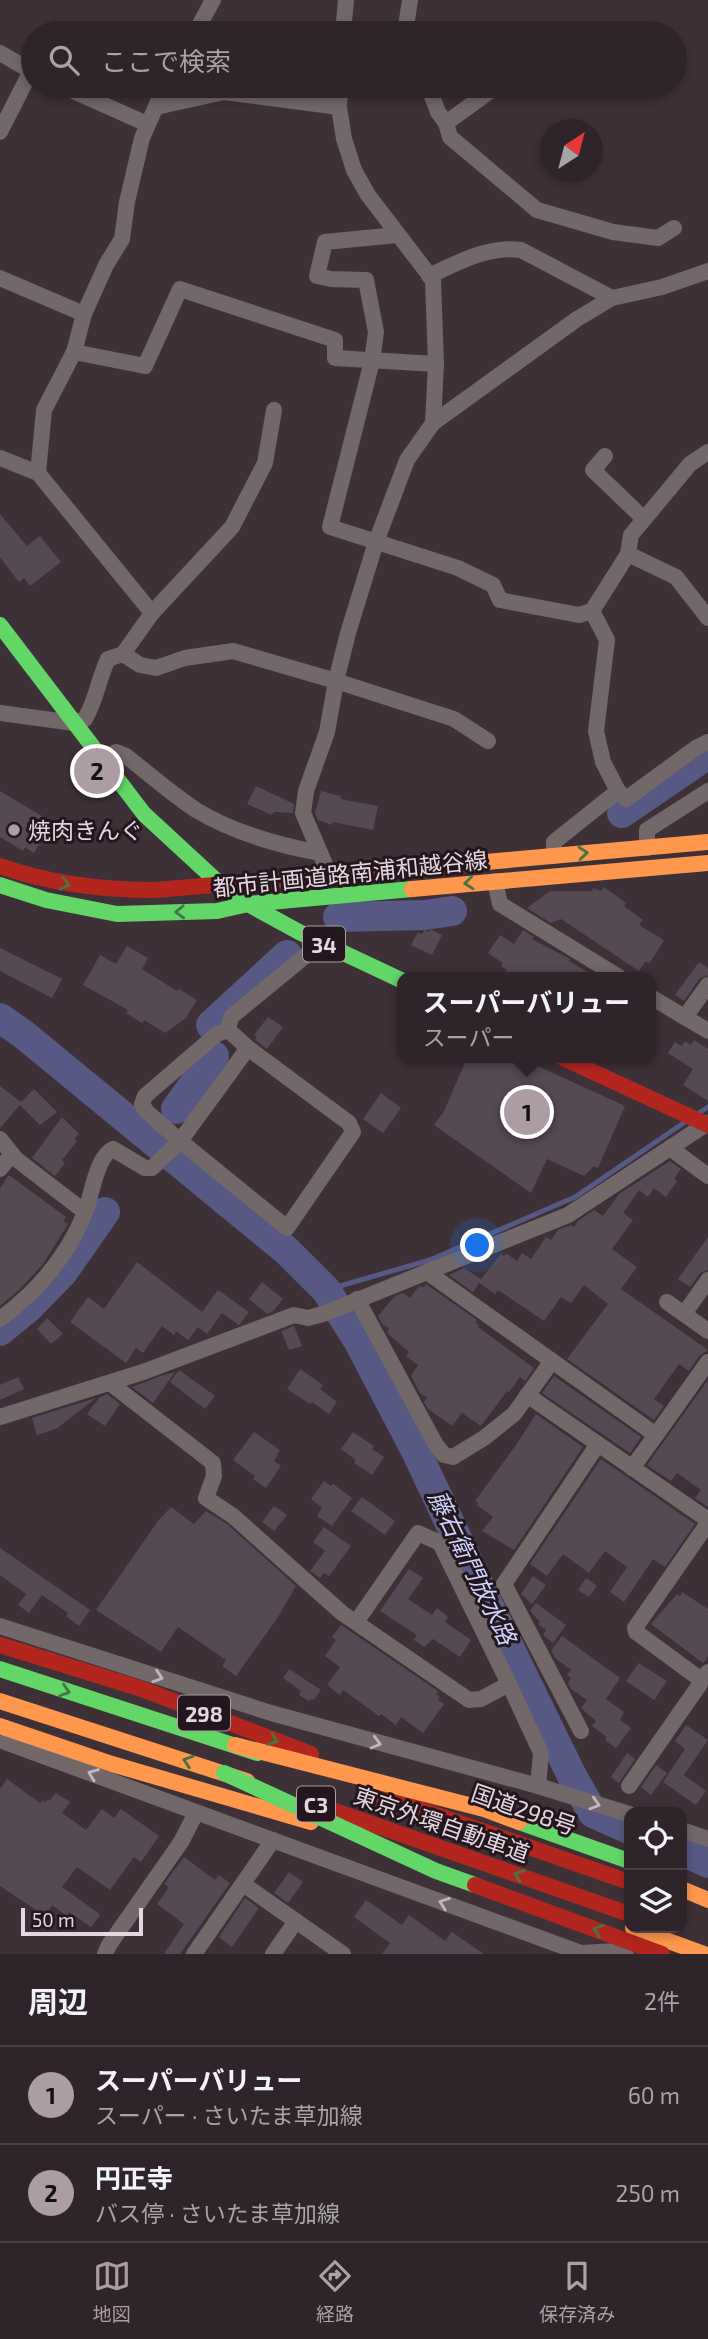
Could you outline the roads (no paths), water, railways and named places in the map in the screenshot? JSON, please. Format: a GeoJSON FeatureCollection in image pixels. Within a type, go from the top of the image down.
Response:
{"type":"FeatureCollection","features":[{"type":"Feature","properties":{"kind":"main road","name":"34"},"geometry":{"type":"LineString","coordinates":[[0,625],[144,814],[222,886],[247,904],[321,943],[397,978]]}},
{"type":"Feature","properties":{"kind":"main road","name":"都市計画道路南浦和越谷線"},"geometry":{"type":"LineString","coordinates":[[0,866],[21,874],[81,888],[125,891],[222,886],[708,842]]}},
{"type":"Feature","properties":{"kind":"main road","name":"都市計画道路南浦和越谷線"},"geometry":{"type":"LineString","coordinates":[[0,885],[46,900],[117,914],[217,911],[247,904],[708,863]]}},
{"type":"Feature","properties":{"kind":"main road"},"geometry":{"type":"LineString","coordinates":[[574,1063],[705,1124]]}},
{"type":"Feature","properties":{"kind":"main road","name":"国道298号"},"geometry":{"type":"LineString","coordinates":[[0,1645],[142,1689],[404,1791],[624,1868]]}},
{"type":"Feature","properties":{"kind":"main road","name":"東京外環自動車道"},"geometry":{"type":"LineString","coordinates":[[0,1670],[235,1745],[624,1880]]}},
{"type":"Feature","properties":{"kind":"main road","name":"東京外環自動車道"},"geometry":{"type":"LineString","coordinates":[[0,1701],[224,1773],[624,1912]]}},
{"type":"Feature","properties":{"kind":"main road"},"geometry":{"type":"LineString","coordinates":[[0,1727],[112,1764],[383,1844],[624,1925]]}},
{"type":"Feature","properties":{"kind":"main road"},"geometry":{"type":"LineString","coordinates":[[235,1745],[484,1809],[624,1859]]}},
{"type":"Feature","properties":{"kind":"main road"},"geometry":{"type":"LineString","coordinates":[[224,1773],[436,1871],[662,1954]]}},
{"type":"Feature","properties":{"kind":"main road"},"geometry":{"type":"LineString","coordinates":[[687,1882],[708,1890]]}},
{"type":"Feature","properties":{"kind":"main road"},"geometry":{"type":"LineString","coordinates":[[687,1891],[708,1900]]}},
{"type":"Feature","properties":{"kind":"main road"},"geometry":{"type":"LineString","coordinates":[[687,1904],[708,1912]]}},
{"type":"Feature","properties":{"kind":"main road"},"geometry":{"type":"LineString","coordinates":[[648,1933],[697,1950]]}},
{"type":"Feature","properties":{"kind":"main road"},"geometry":{"type":"LineString","coordinates":[[672,1933],[697,1950]]}},
{"type":"Feature","properties":{"kind":"street"},"geometry":{"type":"LineString","coordinates":[[202,21],[213,0]]}},
{"type":"Feature","properties":{"kind":"street"},"geometry":{"type":"LineString","coordinates":[[344,21],[346,0]]}},
{"type":"Feature","properties":{"kind":"street"},"geometry":{"type":"LineString","coordinates":[[407,21],[410,0]]}},
{"type":"Feature","properties":{"kind":"street"},"geometry":{"type":"LineString","coordinates":[[0,53],[21,65]]}},
{"type":"Feature","properties":{"kind":"street"},"geometry":{"type":"LineString","coordinates":[[0,132],[21,93]]}},
{"type":"Feature","properties":{"kind":"street"},"geometry":{"type":"LineString","coordinates":[[89,98],[147,124]]}},
{"type":"Feature","properties":{"kind":"street"},"geometry":{"type":"LineString","coordinates":[[38,473],[44,410],[74,352],[84,314],[106,265],[122,239],[127,202],[147,124],[160,98]]}},
{"type":"Feature","properties":{"kind":"street"},"geometry":{"type":"LineString","coordinates":[[156,107],[197,98]]}},
{"type":"Feature","properties":{"kind":"street"},"geometry":{"type":"LineString","coordinates":[[270,98],[339,107]]}},
{"type":"Feature","properties":{"kind":"street"},"geometry":{"type":"LineString","coordinates":[[339,98],[344,139],[354,170],[368,195],[433,280],[436,316],[433,423]]}},
{"type":"Feature","properties":{"kind":"street"},"geometry":{"type":"LineString","coordinates":[[433,98],[450,137],[537,210],[614,232],[647,237],[658,238],[674,228]]}},
{"type":"Feature","properties":{"kind":"street"},"geometry":{"type":"LineString","coordinates":[[446,123],[480,98]]}},
{"type":"Feature","properties":{"kind":"street"},"geometry":{"type":"LineString","coordinates":[[397,234],[325,242],[317,276],[366,280],[376,332],[372,361],[330,527],[458,568],[493,585],[500,600],[579,615],[592,611],[628,554],[631,535],[690,464],[708,452]]}},
{"type":"Feature","properties":{"kind":"street"},"geometry":{"type":"LineString","coordinates":[[429,276],[468,257],[510,248],[520,250],[612,298]]}},
{"type":"Feature","properties":{"kind":"street"},"geometry":{"type":"LineString","coordinates":[[330,876],[303,813],[306,791],[327,732],[336,681],[376,542],[407,460],[433,423],[577,319],[612,298],[708,271]]}},
{"type":"Feature","properties":{"kind":"street"},"geometry":{"type":"LineString","coordinates":[[0,278],[84,314]]}},
{"type":"Feature","properties":{"kind":"street"},"geometry":{"type":"LineString","coordinates":[[74,352],[145,366],[180,289],[335,340],[335,358],[436,364]]}},
{"type":"Feature","properties":{"kind":"street"},"geometry":{"type":"LineString","coordinates":[[0,713],[74,723],[85,719],[95,703],[99,691],[99,677],[108,659],[123,654],[152,613],[232,527],[265,463],[274,410]]}},
{"type":"Feature","properties":{"kind":"street"},"geometry":{"type":"LineString","coordinates":[[605,456],[593,471],[644,519]]}},
{"type":"Feature","properties":{"kind":"street"},"geometry":{"type":"LineString","coordinates":[[0,458],[38,473],[152,613]]}},
{"type":"Feature","properties":{"kind":"street"},"geometry":{"type":"LineString","coordinates":[[628,554],[676,577],[708,618]]}},
{"type":"Feature","properties":{"kind":"street"},"geometry":{"type":"LineString","coordinates":[[592,611],[607,640],[596,732],[603,762],[618,791],[626,799],[708,742]]}},
{"type":"Feature","properties":{"kind":"street"},"geometry":{"type":"LineString","coordinates":[[123,654],[140,665],[156,668],[185,658],[233,651],[454,719],[488,741]]}},
{"type":"Feature","properties":{"kind":"street"},"geometry":{"type":"LineString","coordinates":[[100,759],[116,752],[126,756],[196,810],[281,846],[320,853]]}},
{"type":"Feature","properties":{"kind":"street"},"geometry":{"type":"LineString","coordinates":[[554,856],[554,842],[618,791]]}},
{"type":"Feature","properties":{"kind":"street"},"geometry":{"type":"LineString","coordinates":[[647,848],[647,830],[708,791]]}},
{"type":"Feature","properties":{"kind":"street"},"geometry":{"type":"LineString","coordinates":[[495,881],[500,904],[612,972]]}},
{"type":"Feature","properties":{"kind":"street"},"geometry":{"type":"LineString","coordinates":[[228,1030],[231,1017],[321,943]]}},
{"type":"Feature","properties":{"kind":"street"},"geometry":{"type":"LineString","coordinates":[[685,1017],[708,985]]}},
{"type":"Feature","properties":{"kind":"street"},"geometry":{"type":"LineString","coordinates":[[656,1000],[708,1031]]}},
{"type":"Feature","properties":{"kind":"street"},"geometry":{"type":"LineString","coordinates":[[228,1030],[349,1123],[353,1132],[287,1228],[178,1143],[142,1104],[145,1096],[217,1034],[228,1030]]}},
{"type":"Feature","properties":{"kind":"street"},"geometry":{"type":"LineString","coordinates":[[0,1319],[56,1265],[72,1244],[85,1212],[100,1160],[106,1152],[113,1149],[145,1168],[152,1168],[159,1163],[178,1143],[248,1048]]}},
{"type":"Feature","properties":{"kind":"street"},"geometry":{"type":"LineString","coordinates":[[0,1417],[110,1383],[294,1315],[308,1318],[568,1215],[705,1124]]}},
{"type":"Feature","properties":{"kind":"street"},"geometry":{"type":"LineString","coordinates":[[0,1139],[12,1154],[85,1212]]}},
{"type":"Feature","properties":{"kind":"street"},"geometry":{"type":"LineString","coordinates":[[670,1148],[708,1176]]}},
{"type":"Feature","properties":{"kind":"street"},"geometry":{"type":"LineString","coordinates":[[0,1170],[12,1154]]}},
{"type":"Feature","properties":{"kind":"street"},"geometry":{"type":"LineString","coordinates":[[427,1272],[656,1435]]}},
{"type":"Feature","properties":{"kind":"street"},"geometry":{"type":"LineString","coordinates":[[684,1314],[708,1280]]}},
{"type":"Feature","properties":{"kind":"street"},"geometry":{"type":"LineString","coordinates":[[356,1299],[444,1455],[453,1457],[484,1438],[514,1414],[552,1361]]}},
{"type":"Feature","properties":{"kind":"street"},"geometry":{"type":"LineString","coordinates":[[667,1302],[708,1331]]}},
{"type":"Feature","properties":{"kind":"street"},"geometry":{"type":"LineString","coordinates":[[632,1468],[708,1362]]}},
{"type":"Feature","properties":{"kind":"street"},"geometry":{"type":"LineString","coordinates":[[110,1383],[213,1463],[214,1476],[206,1498],[233,1516],[342,1613],[469,1700],[481,1699],[509,1684]]}},
{"type":"Feature","properties":{"kind":"street"},"geometry":{"type":"LineString","coordinates":[[527,1395],[708,1521],[635,1628],[636,1632],[704,1675],[629,1786]]}},
{"type":"Feature","properties":{"kind":"street"},"geometry":{"type":"LineString","coordinates":[[581,1731],[504,1584],[598,1444]]}},
{"type":"Feature","properties":{"kind":"street"},"geometry":{"type":"LineString","coordinates":[[361,1615],[418,1533],[440,1543],[541,1753],[538,1786]]}},
{"type":"Feature","properties":{"kind":"street"},"geometry":{"type":"LineString","coordinates":[[0,1626],[271,1713],[538,1786],[624,1812]]}},
{"type":"Feature","properties":{"kind":"street"},"geometry":{"type":"LineString","coordinates":[[0,1740],[581,1954],[616,1951],[625,1954]]}},
{"type":"Feature","properties":{"kind":"street"},"geometry":{"type":"LineString","coordinates":[[105,1954],[181,1842],[196,1813]]}},
{"type":"Feature","properties":{"kind":"street"},"geometry":{"type":"LineString","coordinates":[[687,1832],[708,1839]]}},
{"type":"Feature","properties":{"kind":"street"},"geometry":{"type":"LineString","coordinates":[[194,1954],[273,1840]]}},
{"type":"Feature","properties":{"kind":"street"},"geometry":{"type":"LineString","coordinates":[[243,1884],[343,1954]]}},
{"type":"Feature","properties":{"kind":"street"},"geometry":{"type":"LineString","coordinates":[[273,1954],[296,1921]]}},
{"type":"Feature","properties":{"kind":"waterway"},"geometry":{"type":"LineString","coordinates":[[622,813],[708,754]]}},
{"type":"Feature","properties":{"kind":"waterway"},"geometry":{"type":"LineString","coordinates":[[338,917],[425,915],[452,911]]}},
{"type":"Feature","properties":{"kind":"waterway"},"geometry":{"type":"LineString","coordinates":[[211,1025],[287,955]]}},
{"type":"Feature","properties":{"kind":"waterway","name":"藤右衛門放水路"},"geometry":{"type":"LineString","coordinates":[[0,1018],[287,1251],[326,1290],[359,1342],[416,1451],[572,1776],[593,1813],[624,1827]]}},
{"type":"Feature","properties":{"kind":"waterway"},"geometry":{"type":"LineString","coordinates":[[176,1109],[214,1056]]}},
{"type":"Feature","properties":{"kind":"waterway"},"geometry":{"type":"LineString","coordinates":[[699,1113],[708,1107]]}},
{"type":"Feature","properties":{"kind":"waterway"},"geometry":{"type":"LineString","coordinates":[[326,1290],[430,1260],[575,1197],[685,1122]]}},
{"type":"Feature","properties":{"kind":"waterway"},"geometry":{"type":"LineString","coordinates":[[0,1331],[28,1308],[63,1272],[105,1212]]}},
{"type":"Feature","properties":{"kind":"waterway","name":"藤右衛門放水路"},"geometry":{"type":"LineString","coordinates":[[687,1853],[708,1863]]}},
{"type":"Feature","properties":{"kind":"place","name":"円正寺"},"geometry":{"type":"Point","coordinates":[97,771]}},
{"type":"Feature","properties":{"kind":"place","name":"焼肉きんぐ"},"geometry":{"type":"Point","coordinates":[14,830]}},
{"type":"Feature","properties":{"kind":"place","name":"スーパーバリュー"},"geometry":{"type":"Point","coordinates":[527,1112]}}]}
